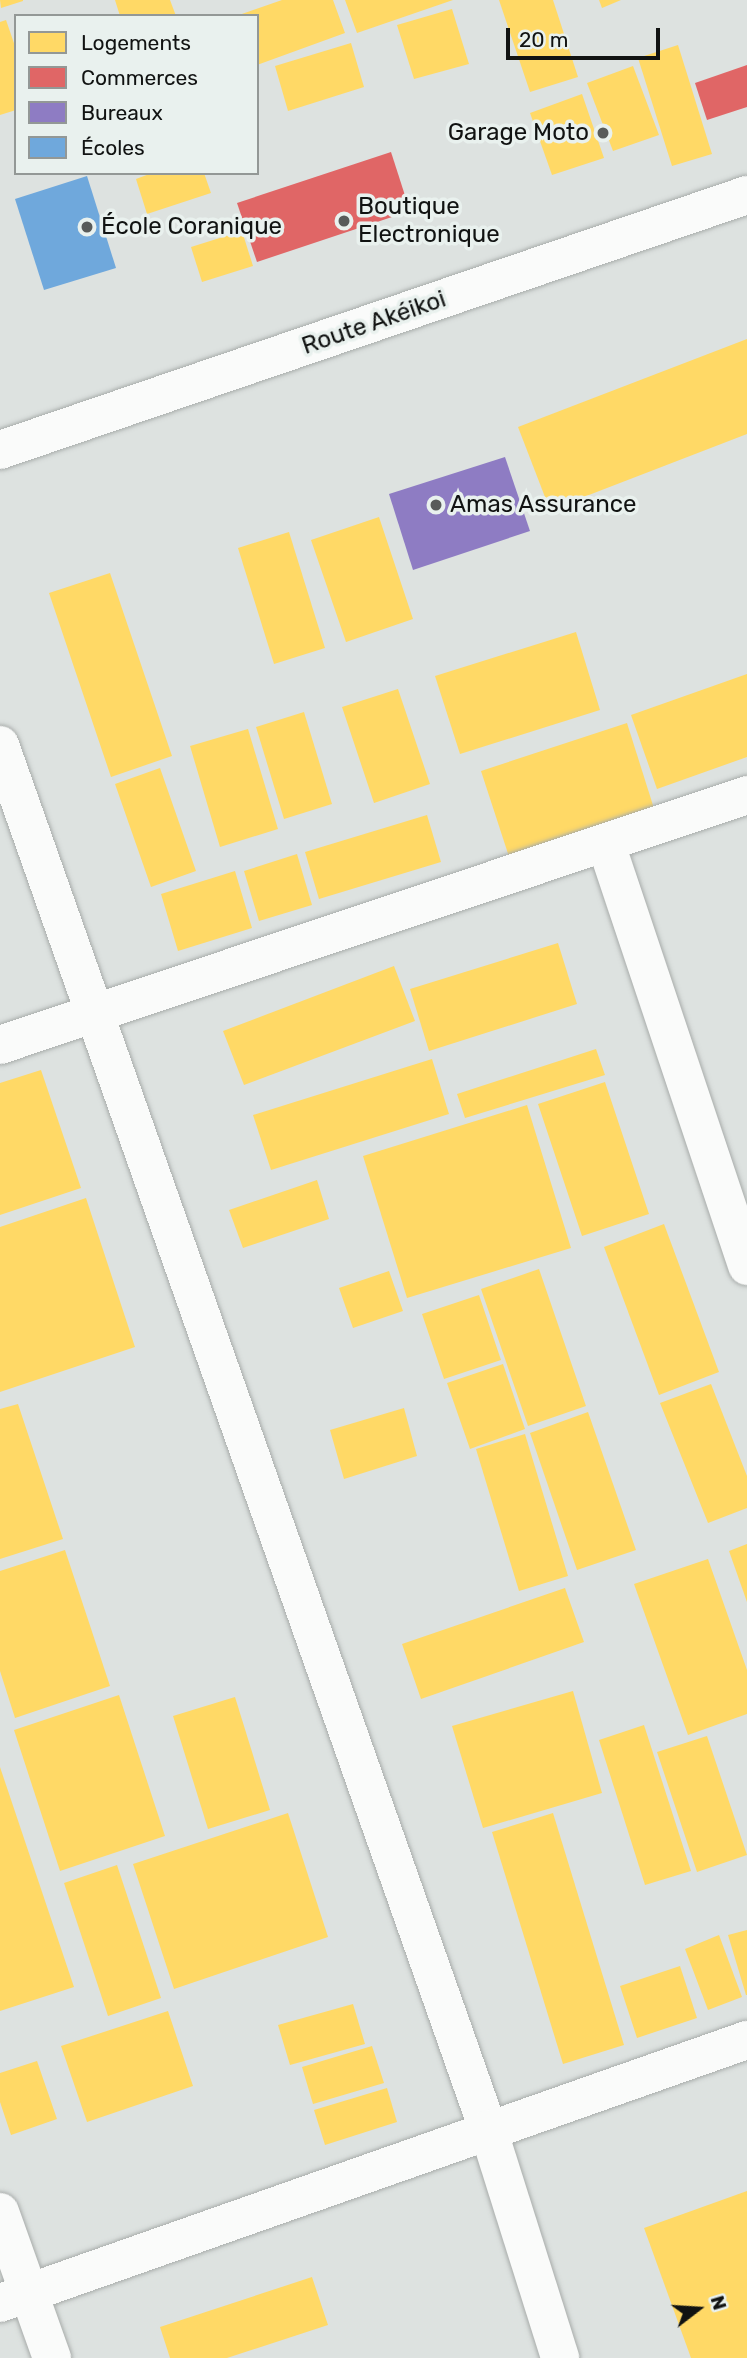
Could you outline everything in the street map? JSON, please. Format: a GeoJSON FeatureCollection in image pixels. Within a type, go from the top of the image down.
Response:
{"type":"FeatureCollection","features":[{"type":"Feature","properties":{"kind":"street","name":"Route Akéikoi"},"geometry":{"type":"LineString","coordinates":[[0,450],[747,195]]}},
{"type":"Feature","properties":{"kind":"street"},"geometry":{"type":"LineString","coordinates":[[0,745],[488,2129],[560,2358]]}},
{"type":"Feature","properties":{"kind":"street"},"geometry":{"type":"LineString","coordinates":[[0,1045],[747,795]]}},
{"type":"Feature","properties":{"kind":"street"},"geometry":{"type":"LineString","coordinates":[[606,844],[747,1266]]}},
{"type":"Feature","properties":{"kind":"street"},"geometry":{"type":"LineString","coordinates":[[16,2298],[488,2129],[747,2040]]}},
{"type":"Feature","properties":{"kind":"street"},"geometry":{"type":"LineString","coordinates":[[0,2212],[16,2298],[52,2358]]}},
{"type":"Feature","properties":{"kind":"building: Logements"},"geometry":{"type":"Polygon","coordinates":[[[0,0],[23,0],[23,1],[1,8],[0,0]]]}},
{"type":"Feature","properties":{"kind":"building: Logements"},"geometry":{"type":"Polygon","coordinates":[[[115,0],[170,0],[175,14],[119,14],[115,0]]]}},
{"type":"Feature","properties":{"kind":"building: Logements"},"geometry":{"type":"Polygon","coordinates":[[[282,0],[333,0],[345,33],[259,64],[259,14],[242,14],[282,0]]]}},
{"type":"Feature","properties":{"kind":"building: Logements"},"geometry":{"type":"Polygon","coordinates":[[[345,0],[453,0],[357,33],[345,0]]]}},
{"type":"Feature","properties":{"kind":"building: Logements"},"geometry":{"type":"Polygon","coordinates":[[[499,0],[553,0],[578,77],[530,92],[499,0]]]}},
{"type":"Feature","properties":{"kind":"building: Logements"},"geometry":{"type":"Polygon","coordinates":[[[599,0],[621,0],[602,8],[599,0]]]}},
{"type":"Feature","properties":{"kind":"building: Logements"},"geometry":{"type":"Polygon","coordinates":[[[452,9],[469,64],[414,79],[397,25],[452,9]]]}},
{"type":"Feature","properties":{"kind":"building: Logements"},"geometry":{"type":"Polygon","coordinates":[[[6,20],[14,43],[14,111],[0,115],[0,22],[6,20]]]}},
{"type":"Feature","properties":{"kind":"building: Logements"},"geometry":{"type":"Polygon","coordinates":[[[351,43],[364,87],[288,111],[275,66],[351,43]]]}},
{"type":"Feature","properties":{"kind":"building: Logements"},"geometry":{"type":"Polygon","coordinates":[[[678,45],[712,154],[672,166],[638,58],[678,45]]]}},
{"type":"Feature","properties":{"kind":"building: Logements"},"geometry":{"type":"Polygon","coordinates":[[[633,66],[659,135],[613,151],[587,83],[633,66]]]}},
{"type":"Feature","properties":{"kind":"building: Logements"},"geometry":{"type":"Polygon","coordinates":[[[582,94],[604,158],[552,175],[530,113],[582,94]]]}},
{"type":"Feature","properties":{"kind":"building: Logements"},"geometry":{"type":"Polygon","coordinates":[[[147,175],[205,175],[211,193],[147,214],[136,179],[147,175]]]}},
{"type":"Feature","properties":{"kind":"building: Logements"},"geometry":{"type":"Polygon","coordinates":[[[242,231],[253,266],[202,282],[191,247],[242,231]]]}},
{"type":"Feature","properties":{"kind":"building: Logements"},"geometry":{"type":"Polygon","coordinates":[[[747,339],[747,434],[550,510],[518,427],[747,339]]]}},
{"type":"Feature","properties":{"kind":"building: Logements"},"geometry":{"type":"Polygon","coordinates":[[[379,517],[413,619],[346,642],[311,540],[379,517]]]}},
{"type":"Feature","properties":{"kind":"building: Logements"},"geometry":{"type":"Polygon","coordinates":[[[289,532],[325,648],[274,664],[238,548],[289,532]]]}},
{"type":"Feature","properties":{"kind":"building: Logements"},"geometry":{"type":"Polygon","coordinates":[[[110,573],[172,756],[111,777],[49,593],[110,573]]]}},
{"type":"Feature","properties":{"kind":"building: Logements"},"geometry":{"type":"Polygon","coordinates":[[[576,632],[600,710],[460,754],[435,676],[576,632]]]}},
{"type":"Feature","properties":{"kind":"building: Logements"},"geometry":{"type":"Polygon","coordinates":[[[747,674],[747,757],[657,789],[631,715],[747,674]]]}},
{"type":"Feature","properties":{"kind":"building: Logements"},"geometry":{"type":"Polygon","coordinates":[[[398,689],[430,784],[374,803],[342,707],[398,689]]]}},
{"type":"Feature","properties":{"kind":"building: Logements"},"geometry":{"type":"Polygon","coordinates":[[[304,712],[332,804],[284,819],[256,727],[304,712]]]}},
{"type":"Feature","properties":{"kind":"building: Logements"},"geometry":{"type":"Polygon","coordinates":[[[627,723],[657,818],[512,866],[481,771],[627,723]]]}},
{"type":"Feature","properties":{"kind":"building: Logements"},"geometry":{"type":"Polygon","coordinates":[[[248,729],[278,829],[220,847],[190,746],[248,729]]]}},
{"type":"Feature","properties":{"kind":"building: Logements"},"geometry":{"type":"Polygon","coordinates":[[[160,768],[196,871],[151,887],[115,784],[160,768]]]}},
{"type":"Feature","properties":{"kind":"building: Logements"},"geometry":{"type":"Polygon","coordinates":[[[427,815],[441,862],[319,899],[305,852],[427,815]]]}},
{"type":"Feature","properties":{"kind":"building: Logements"},"geometry":{"type":"Polygon","coordinates":[[[297,854],[312,905],[259,921],[244,871],[297,854]]]}},
{"type":"Feature","properties":{"kind":"building: Logements"},"geometry":{"type":"Polygon","coordinates":[[[235,871],[252,928],[178,951],[161,894],[235,871]]]}},
{"type":"Feature","properties":{"kind":"building: Logements"},"geometry":{"type":"Polygon","coordinates":[[[558,943],[577,1004],[429,1051],[410,989],[558,943]]]}},
{"type":"Feature","properties":{"kind":"building: Logements"},"geometry":{"type":"Polygon","coordinates":[[[394,966],[415,1021],[244,1085],[223,1031],[394,966]]]}},
{"type":"Feature","properties":{"kind":"building: Logements"},"geometry":{"type":"Polygon","coordinates":[[[596,1049],[605,1075],[465,1118],[457,1094],[596,1049]]]}},
{"type":"Feature","properties":{"kind":"building: Logements"},"geometry":{"type":"Polygon","coordinates":[[[432,1059],[449,1114],[271,1170],[253,1115],[432,1059]]]}},
{"type":"Feature","properties":{"kind":"building: Logements"},"geometry":{"type":"Polygon","coordinates":[[[41,1070],[81,1188],[0,1215],[0,1083],[41,1070]]]}},
{"type":"Feature","properties":{"kind":"building: Logements"},"geometry":{"type":"Polygon","coordinates":[[[605,1082],[649,1214],[582,1236],[538,1104],[605,1082]]]}},
{"type":"Feature","properties":{"kind":"building: Logements"},"geometry":{"type":"Polygon","coordinates":[[[527,1105],[571,1248],[407,1298],[363,1156],[527,1105]]]}},
{"type":"Feature","properties":{"kind":"building: Logements"},"geometry":{"type":"Polygon","coordinates":[[[317,1180],[329,1219],[243,1248],[229,1210],[317,1180]]]}},
{"type":"Feature","properties":{"kind":"building: Logements"},"geometry":{"type":"Polygon","coordinates":[[[86,1198],[135,1347],[0,1392],[0,1227],[86,1198]]]}},
{"type":"Feature","properties":{"kind":"building: Logements"},"geometry":{"type":"Polygon","coordinates":[[[664,1224],[719,1372],[659,1395],[604,1247],[664,1224]]]}},
{"type":"Feature","properties":{"kind":"building: Logements"},"geometry":{"type":"Polygon","coordinates":[[[539,1269],[586,1406],[528,1426],[481,1289],[539,1269]]]}},
{"type":"Feature","properties":{"kind":"building: Logements"},"geometry":{"type":"Polygon","coordinates":[[[389,1271],[403,1311],[353,1328],[339,1288],[389,1271]]]}},
{"type":"Feature","properties":{"kind":"building: Logements"},"geometry":{"type":"Polygon","coordinates":[[[479,1295],[501,1360],[444,1379],[422,1314],[479,1295]]]}},
{"type":"Feature","properties":{"kind":"building: Logements"},"geometry":{"type":"Polygon","coordinates":[[[503,1364],[525,1429],[470,1449],[447,1383],[503,1364]]]}},
{"type":"Feature","properties":{"kind":"building: Logements"},"geometry":{"type":"Polygon","coordinates":[[[711,1384],[747,1476],[747,1508],[708,1523],[660,1403],[711,1384]]]}},
{"type":"Feature","properties":{"kind":"building: Logements"},"geometry":{"type":"Polygon","coordinates":[[[18,1404],[63,1539],[0,1559],[0,1409],[18,1404]]]}},
{"type":"Feature","properties":{"kind":"building: Logements"},"geometry":{"type":"Polygon","coordinates":[[[404,1408],[417,1456],[344,1479],[330,1430],[404,1408]]]}},
{"type":"Feature","properties":{"kind":"building: Logements"},"geometry":{"type":"Polygon","coordinates":[[[588,1412],[636,1550],[577,1570],[530,1433],[588,1412]]]}},
{"type":"Feature","properties":{"kind":"building: Logements"},"geometry":{"type":"Polygon","coordinates":[[[525,1434],[568,1576],[519,1591],[476,1449],[525,1434]]]}},
{"type":"Feature","properties":{"kind":"building: Logements"},"geometry":{"type":"Polygon","coordinates":[[[747,1544],[747,1602],[729,1551],[747,1544]]]}},
{"type":"Feature","properties":{"kind":"building: Logements"},"geometry":{"type":"Polygon","coordinates":[[[65,1550],[110,1686],[15,1718],[0,1671],[0,1571],[65,1550]]]}},
{"type":"Feature","properties":{"kind":"building: Logements"},"geometry":{"type":"Polygon","coordinates":[[[708,1559],[747,1670],[747,1714],[688,1735],[634,1584],[708,1559]]]}},
{"type":"Feature","properties":{"kind":"building: Logements"},"geometry":{"type":"Polygon","coordinates":[[[565,1588],[584,1642],[421,1699],[402,1644],[565,1588]]]}},
{"type":"Feature","properties":{"kind":"building: Logements"},"geometry":{"type":"Polygon","coordinates":[[[573,1691],[602,1793],[483,1828],[452,1726],[573,1691]]]}},
{"type":"Feature","properties":{"kind":"building: Logements"},"geometry":{"type":"Polygon","coordinates":[[[119,1695],[165,1836],[60,1871],[14,1730],[119,1695]]]}},
{"type":"Feature","properties":{"kind":"building: Logements"},"geometry":{"type":"Polygon","coordinates":[[[235,1697],[270,1810],[208,1829],[173,1716],[235,1697]]]}},
{"type":"Feature","properties":{"kind":"building: Logements"},"geometry":{"type":"Polygon","coordinates":[[[644,1725],[691,1871],[645,1885],[599,1740],[644,1725]]]}},
{"type":"Feature","properties":{"kind":"building: Logements"},"geometry":{"type":"Polygon","coordinates":[[[707,1736],[747,1855],[697,1872],[657,1752],[707,1736]]]}},
{"type":"Feature","properties":{"kind":"building: Logements"},"geometry":{"type":"Polygon","coordinates":[[[0,1767],[74,1987],[0,2011],[0,1767]]]}},
{"type":"Feature","properties":{"kind":"building: Logements"},"geometry":{"type":"Polygon","coordinates":[[[288,1813],[328,1937],[174,1989],[133,1864],[288,1813]]]}},
{"type":"Feature","properties":{"kind":"building: Logements"},"geometry":{"type":"Polygon","coordinates":[[[553,1813],[624,2045],[563,2064],[492,1832],[553,1813]]]}},
{"type":"Feature","properties":{"kind":"building: Logements"},"geometry":{"type":"Polygon","coordinates":[[[117,1865],[161,1998],[108,2016],[64,1883],[117,1865]]]}},
{"type":"Feature","properties":{"kind":"building: Logements"},"geometry":{"type":"Polygon","coordinates":[[[747,1930],[747,1995],[746,1995],[728,1935],[747,1930]]]}},
{"type":"Feature","properties":{"kind":"building: Logements"},"geometry":{"type":"Polygon","coordinates":[[[719,1935],[742,1997],[708,2010],[685,1949],[719,1935]]]}},
{"type":"Feature","properties":{"kind":"building: Logements"},"geometry":{"type":"Polygon","coordinates":[[[680,1966],[697,2018],[637,2038],[620,1986],[680,1966]]]}},
{"type":"Feature","properties":{"kind":"building: Logements"},"geometry":{"type":"Polygon","coordinates":[[[353,2004],[365,2044],[290,2065],[278,2025],[353,2004]]]}},
{"type":"Feature","properties":{"kind":"building: Logements"},"geometry":{"type":"Polygon","coordinates":[[[168,2011],[193,2086],[87,2122],[61,2046],[168,2011]]]}},
{"type":"Feature","properties":{"kind":"building: Logements"},"geometry":{"type":"Polygon","coordinates":[[[372,2046],[384,2083],[313,2104],[302,2067],[372,2046]]]}},
{"type":"Feature","properties":{"kind":"building: Logements"},"geometry":{"type":"Polygon","coordinates":[[[37,2061],[57,2119],[11,2135],[0,2102],[0,2073],[37,2061]]]}},
{"type":"Feature","properties":{"kind":"building: Logements"},"geometry":{"type":"Polygon","coordinates":[[[387,2088],[397,2122],[325,2145],[314,2110],[387,2088]]]}},
{"type":"Feature","properties":{"kind":"building: Logements"},"geometry":{"type":"Polygon","coordinates":[[[747,2191],[747,2358],[691,2358],[644,2228],[747,2191]]]}},
{"type":"Feature","properties":{"kind":"building: Logements"},"geometry":{"type":"Polygon","coordinates":[[[312,2277],[328,2325],[227,2358],[170,2358],[160,2327],[312,2277]]]}},
{"type":"Feature","properties":{"kind":"building: Commerces"},"geometry":{"type":"Polygon","coordinates":[[[747,65],[747,107],[707,120],[695,83],[747,65]]]}},
{"type":"Feature","properties":{"kind":"building: Commerces"},"geometry":{"type":"Polygon","coordinates":[[[391,152],[410,211],[257,262],[237,203],[391,152]]]}},
{"type":"Feature","properties":{"kind":"building: Bureaux"},"geometry":{"type":"Polygon","coordinates":[[[505,457],[530,531],[413,570],[389,494],[505,457]]]}},
{"type":"Feature","properties":{"kind":"building: Écoles"},"geometry":{"type":"Polygon","coordinates":[[[87,176],[116,268],[44,290],[15,199],[87,176]]]}},
{"type":"Feature","properties":{"kind":"place","name":"Garage Moto"},"geometry":{"type":"Point","coordinates":[603,133]}},
{"type":"Feature","properties":{"kind":"place","name":"Boutique Electronique"},"geometry":{"type":"Point","coordinates":[344,221]}},
{"type":"Feature","properties":{"kind":"place","name":"École Coranique"},"geometry":{"type":"Point","coordinates":[87,227]}},
{"type":"Feature","properties":{"kind":"place","name":"Amas Assurance"},"geometry":{"type":"Point","coordinates":[436,505]}}]}
